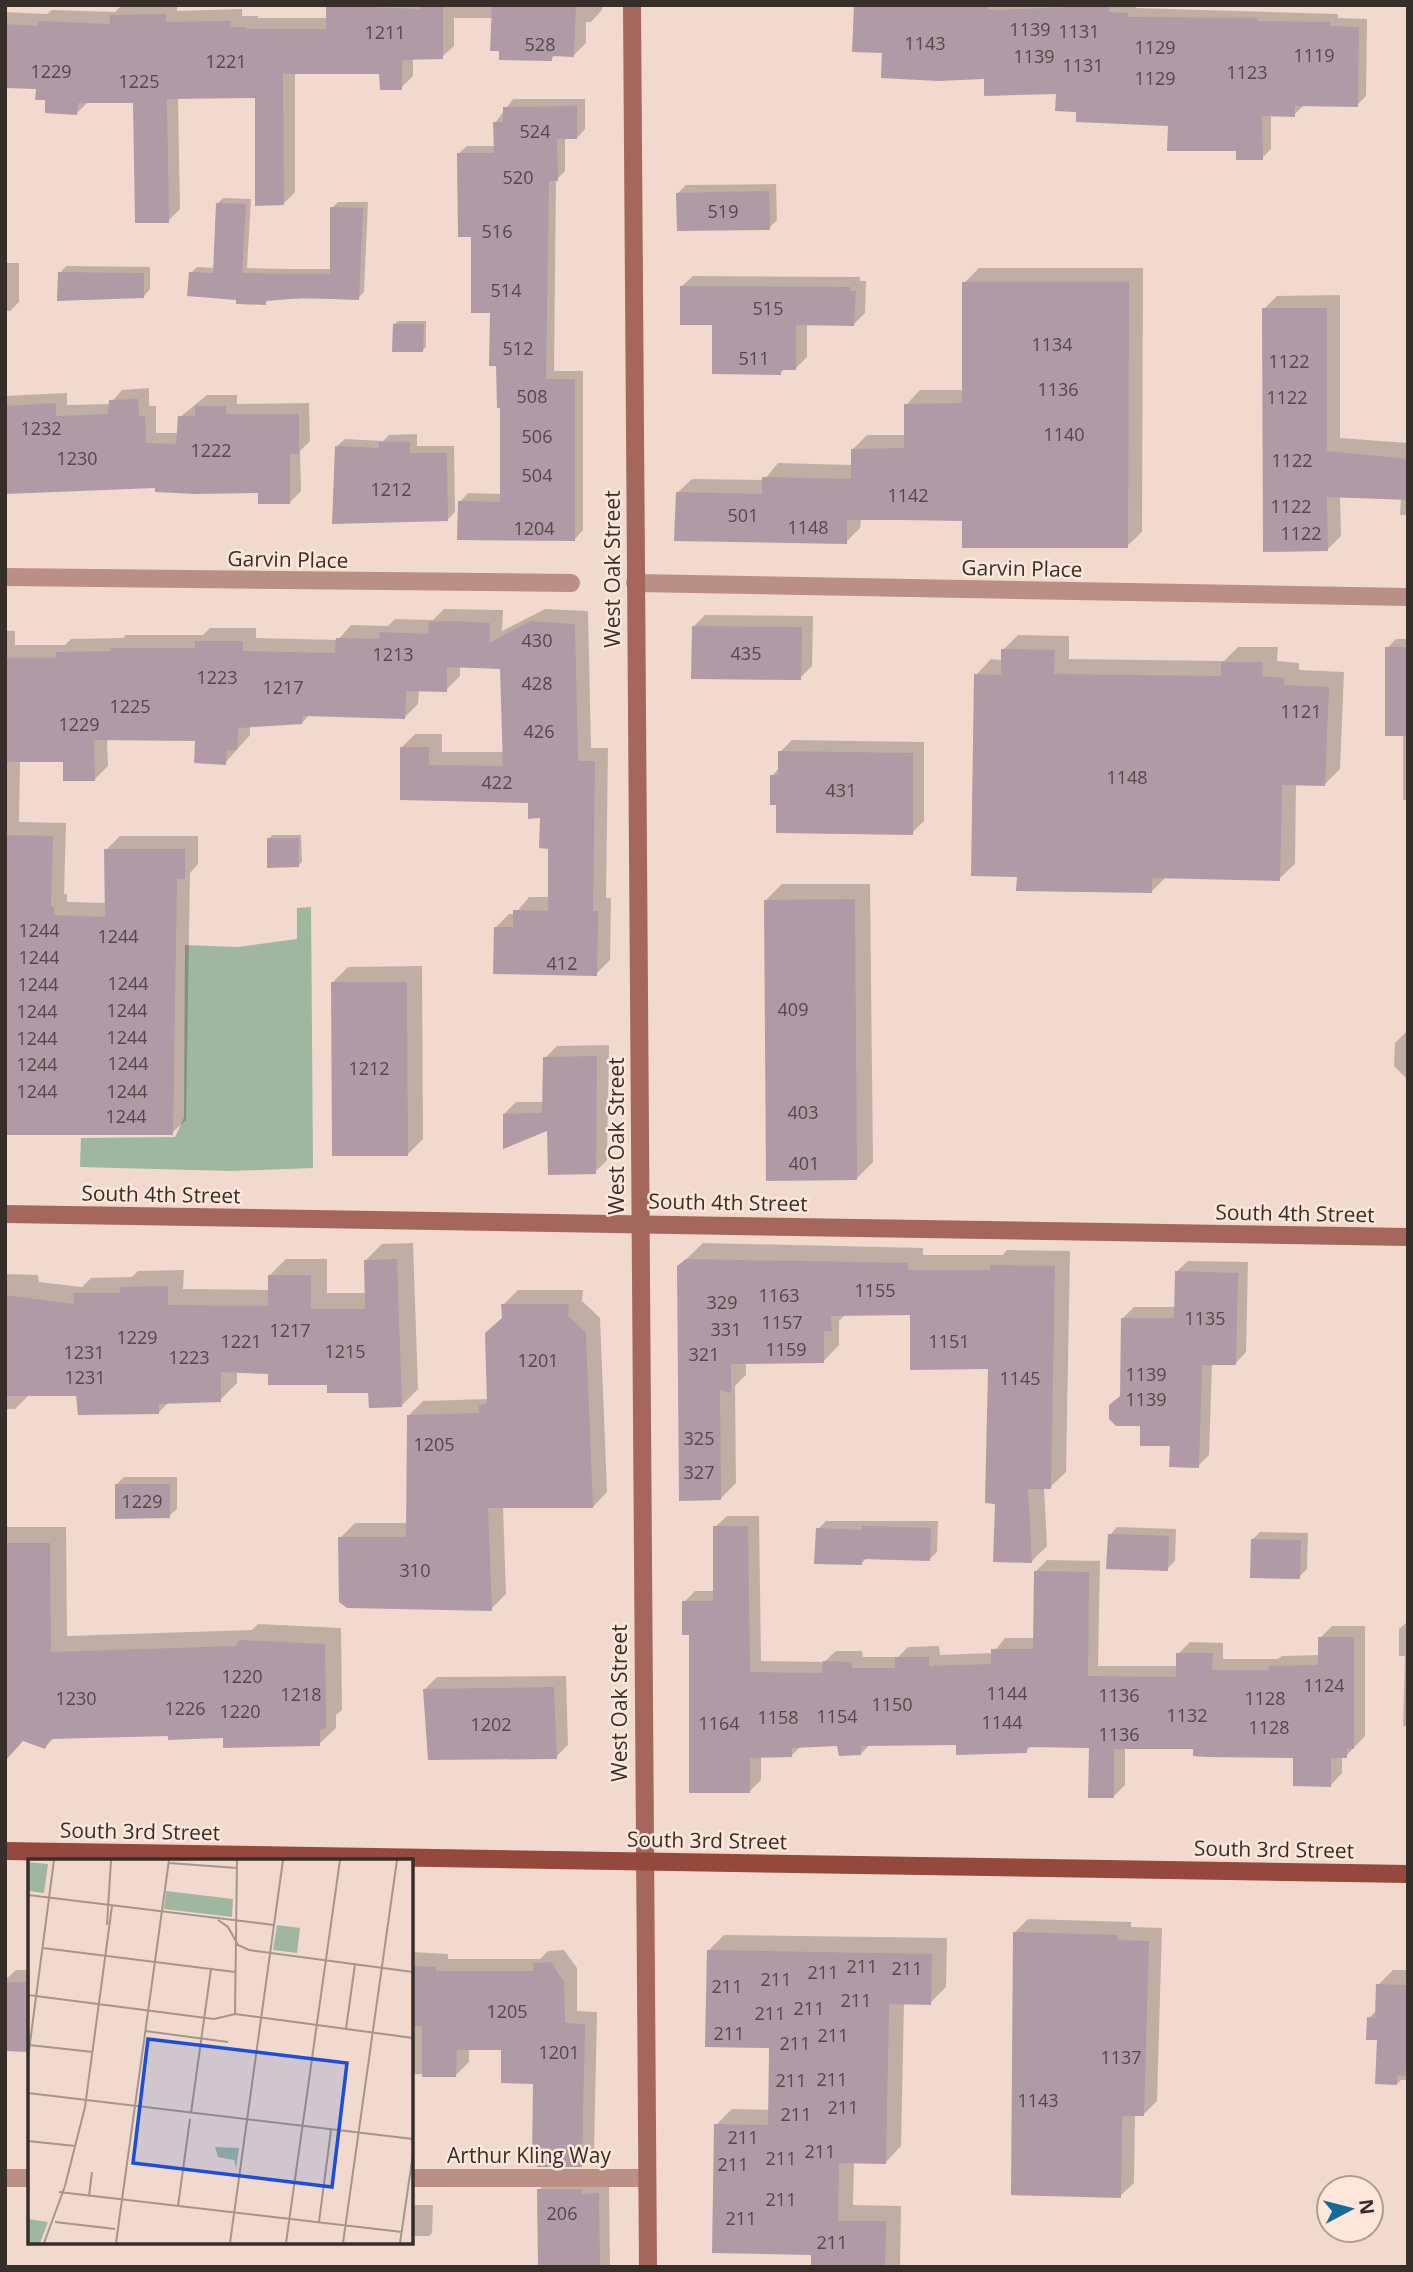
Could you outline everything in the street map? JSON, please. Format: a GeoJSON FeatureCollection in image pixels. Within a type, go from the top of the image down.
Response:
{"type":"FeatureCollection","features":[{"type":"Feature","properties":{"kind":"main road","name":"West Oak Street"},"geometry":{"type":"LineString","coordinates":[[632,5],[643,1861],[648,2267]]}},
{"type":"Feature","properties":{"kind":"main road","name":"South 4th Street"},"geometry":{"type":"LineString","coordinates":[[5,1214],[1408,1237]]}},
{"type":"Feature","properties":{"kind":"main road","name":"South 3rd Street"},"geometry":{"type":"LineString","coordinates":[[5,1851],[1408,1874]]}},
{"type":"Feature","properties":{"kind":"street","name":"Garvin Place"},"geometry":{"type":"LineString","coordinates":[[5,577],[571,583]]}},
{"type":"Feature","properties":{"kind":"street","name":"Garvin Place"},"geometry":{"type":"LineString","coordinates":[[635,583],[1408,597]]}},
{"type":"Feature","properties":{"kind":"street"},"geometry":{"type":"LineString","coordinates":[[5,2178],[28,2178]]}},
{"type":"Feature","properties":{"kind":"street","name":"Arthur Kling Way"},"geometry":{"type":"LineString","coordinates":[[413,2178],[646,2178]]}},
{"type":"Feature","properties":{"kind":"green space"},"geometry":{"type":"Polygon","coordinates":[[[311,907],[313,1168],[231,1171],[80,1167],[81,1138],[175,1137],[184,1118],[185,945],[238,947],[297,939],[297,908],[311,907]]]}},
{"type":"Feature","properties":{"kind":"building"},"geometry":{"type":"Polygon","coordinates":[[[326,5],[419,9],[419,5],[443,5],[443,59],[402,60],[402,90],[380,90],[379,74],[283,74],[284,205],[255,206],[255,98],[167,99],[169,223],[135,223],[133,103],[78,103],[77,115],[45,113],[45,100],[35,100],[36,89],[5,88],[5,24],[38,26],[38,21],[110,24],[110,15],[166,14],[166,22],[231,21],[231,27],[247,29],[326,29],[326,5]]]}},
{"type":"Feature","properties":{"kind":"building"},"geometry":{"type":"Polygon","coordinates":[[[492,5],[576,5],[574,57],[552,56],[552,61],[499,60],[499,51],[490,51],[492,5]]]}},
{"type":"Feature","properties":{"kind":"building"},"geometry":{"type":"Polygon","coordinates":[[[1110,5],[1109,12],[1128,13],[1128,17],[1258,18],[1258,21],[1330,22],[1330,26],[1359,27],[1358,107],[1295,106],[1295,117],[1262,116],[1263,160],[1236,160],[1236,151],[1167,151],[1168,126],[1076,122],[1076,112],[1055,111],[1056,94],[984,96],[984,79],[938,81],[881,78],[882,53],[852,52],[854,6],[988,6],[988,9],[998,10],[1110,5]]]}},
{"type":"Feature","properties":{"kind":"building"},"geometry":{"type":"Polygon","coordinates":[[[577,106],[577,139],[557,139],[558,181],[549,181],[546,379],[575,379],[575,541],[457,540],[458,501],[500,502],[500,408],[497,408],[496,366],[489,366],[490,313],[471,313],[471,237],[458,237],[457,153],[494,153],[493,122],[503,122],[503,107],[577,106]]]}},
{"type":"Feature","properties":{"kind":"building"},"geometry":{"type":"Polygon","coordinates":[[[769,191],[770,230],[677,231],[676,193],[769,191]]]}},
{"type":"Feature","properties":{"kind":"building"},"geometry":{"type":"Polygon","coordinates":[[[216,203],[246,204],[242,273],[330,274],[330,207],[363,208],[359,300],[302,298],[266,301],[266,305],[236,304],[236,300],[187,296],[189,272],[213,273],[216,203]]]}},
{"type":"Feature","properties":{"kind":"building"},"geometry":{"type":"Polygon","coordinates":[[[58,272],[144,273],[144,298],[57,301],[58,272]]]}},
{"type":"Feature","properties":{"kind":"building"},"geometry":{"type":"Polygon","coordinates":[[[962,282],[1129,282],[1128,548],[962,548],[962,521],[902,520],[847,520],[847,544],[674,541],[676,492],[762,494],[762,477],[851,479],[851,449],[904,448],[904,404],[962,403],[962,282]]]}},
{"type":"Feature","properties":{"kind":"building"},"geometry":{"type":"Polygon","coordinates":[[[680,286],[850,287],[850,291],[856,291],[854,326],[796,325],[796,370],[781,370],[781,375],[712,374],[712,325],[680,325],[680,286]]]}},
{"type":"Feature","properties":{"kind":"building"},"geometry":{"type":"Polygon","coordinates":[[[1262,308],[1327,308],[1327,451],[1408,459],[1408,500],[1327,497],[1328,551],[1263,552],[1262,308]]]}},
{"type":"Feature","properties":{"kind":"building"},"geometry":{"type":"Polygon","coordinates":[[[393,324],[424,324],[423,352],[392,352],[393,324]]]}},
{"type":"Feature","properties":{"kind":"building"},"geometry":{"type":"Polygon","coordinates":[[[138,399],[139,416],[145,416],[146,443],[176,444],[178,416],[195,416],[195,406],[226,406],[226,414],[299,414],[299,454],[290,454],[290,504],[258,504],[258,493],[195,494],[155,492],[155,488],[5,494],[5,406],[56,403],[56,416],[108,414],[109,400],[138,399]]]}},
{"type":"Feature","properties":{"kind":"building"},"geometry":{"type":"Polygon","coordinates":[[[379,442],[410,442],[410,453],[447,453],[448,521],[332,524],[335,446],[379,448],[379,442]]]}},
{"type":"Feature","properties":{"kind":"building"},"geometry":{"type":"Polygon","coordinates":[[[530,621],[575,624],[578,761],[595,761],[593,911],[598,911],[597,976],[493,974],[494,927],[513,927],[513,910],[548,911],[548,849],[539,848],[540,818],[528,819],[528,803],[400,800],[400,747],[429,747],[429,765],[503,766],[500,669],[447,667],[447,692],[406,691],[405,719],[303,716],[302,724],[238,728],[237,750],[227,750],[226,765],[194,763],[195,741],[94,740],[95,781],[63,781],[63,762],[5,762],[5,658],[56,658],[56,652],[111,651],[111,648],[195,648],[195,641],[243,641],[243,651],[335,653],[336,638],[379,639],[380,632],[428,634],[429,622],[490,623],[489,643],[530,621]]]}},
{"type":"Feature","properties":{"kind":"building"},"geometry":{"type":"Polygon","coordinates":[[[692,626],[802,627],[801,680],[691,679],[692,626]]]}},
{"type":"Feature","properties":{"kind":"building"},"geometry":{"type":"Polygon","coordinates":[[[1385,647],[1408,647],[1408,736],[1385,736],[1385,647]]]}},
{"type":"Feature","properties":{"kind":"building"},"geometry":{"type":"Polygon","coordinates":[[[1001,649],[1055,650],[1054,674],[1221,676],[1221,662],[1263,662],[1262,676],[1284,678],[1284,685],[1329,687],[1325,786],[1282,785],[1280,881],[1152,878],[1152,893],[1016,891],[1017,877],[971,876],[974,674],[1001,675],[1001,649]]]}},
{"type":"Feature","properties":{"kind":"building"},"geometry":{"type":"Polygon","coordinates":[[[778,751],[913,753],[913,835],[776,833],[776,805],[770,805],[770,775],[778,775],[778,751]]]}},
{"type":"Feature","properties":{"kind":"building"},"geometry":{"type":"Polygon","coordinates":[[[5,835],[53,836],[51,907],[54,907],[54,915],[105,917],[104,849],[185,849],[185,879],[177,879],[173,1135],[5,1135],[5,835]]]}},
{"type":"Feature","properties":{"kind":"building"},"geometry":{"type":"Polygon","coordinates":[[[267,838],[299,838],[299,867],[267,868],[267,838]]]}},
{"type":"Feature","properties":{"kind":"building"},"geometry":{"type":"Polygon","coordinates":[[[855,899],[857,1180],[766,1181],[764,900],[855,899]]]}},
{"type":"Feature","properties":{"kind":"building"},"geometry":{"type":"Polygon","coordinates":[[[331,982],[407,982],[408,1156],[332,1156],[331,982]]]}},
{"type":"Feature","properties":{"kind":"building"},"geometry":{"type":"Polygon","coordinates":[[[597,1056],[596,1174],[548,1175],[547,1131],[503,1149],[503,1114],[542,1113],[543,1057],[597,1056]]]}},
{"type":"Feature","properties":{"kind":"building"},"geometry":{"type":"Polygon","coordinates":[[[397,1259],[402,1407],[369,1408],[368,1393],[327,1393],[327,1385],[268,1385],[268,1374],[221,1372],[221,1402],[159,1404],[159,1414],[78,1415],[76,1396],[5,1396],[5,1295],[74,1304],[73,1293],[120,1293],[120,1287],[168,1286],[168,1305],[268,1306],[268,1275],[311,1275],[311,1309],[365,1309],[364,1260],[397,1259]]]}},
{"type":"Feature","properties":{"kind":"building"},"geometry":{"type":"Polygon","coordinates":[[[686,1259],[908,1263],[908,1270],[990,1270],[990,1265],[1055,1266],[1051,1489],[1028,1489],[1032,1563],[993,1562],[995,1504],[985,1503],[988,1369],[910,1370],[910,1315],[831,1316],[832,1331],[824,1331],[824,1363],[731,1364],[731,1393],[720,1390],[721,1500],[679,1501],[677,1266],[686,1259]]]}},
{"type":"Feature","properties":{"kind":"building"},"geometry":{"type":"Polygon","coordinates":[[[1175,1271],[1238,1273],[1236,1365],[1202,1365],[1199,1468],[1169,1467],[1170,1446],[1140,1446],[1140,1426],[1116,1426],[1109,1419],[1109,1405],[1120,1396],[1121,1318],[1174,1318],[1175,1271]]]}},
{"type":"Feature","properties":{"kind":"building"},"geometry":{"type":"Polygon","coordinates":[[[501,1304],[569,1304],[568,1316],[586,1333],[593,1508],[488,1508],[492,1611],[347,1608],[339,1602],[338,1537],[406,1537],[407,1415],[479,1413],[479,1406],[487,1403],[485,1333],[502,1318],[501,1304]]]}},
{"type":"Feature","properties":{"kind":"building"},"geometry":{"type":"Polygon","coordinates":[[[115,1484],[170,1484],[170,1518],[115,1519],[115,1484]]]}},
{"type":"Feature","properties":{"kind":"building"},"geometry":{"type":"Polygon","coordinates":[[[713,1526],[748,1526],[750,1672],[822,1673],[823,1661],[851,1662],[852,1668],[895,1668],[895,1657],[929,1657],[929,1666],[991,1664],[991,1649],[1033,1649],[1034,1571],[1089,1572],[1088,1676],[1176,1677],[1176,1653],[1213,1653],[1212,1670],[1269,1670],[1268,1666],[1318,1665],[1318,1637],[1354,1637],[1354,1749],[1347,1749],[1347,1758],[1331,1758],[1331,1787],[1293,1786],[1293,1758],[1193,1756],[1193,1749],[1114,1749],[1114,1798],[1088,1798],[1089,1748],[1027,1747],[1027,1753],[956,1755],[956,1745],[861,1746],[861,1755],[839,1756],[837,1746],[792,1748],[792,1757],[750,1758],[750,1793],[689,1793],[689,1635],[682,1635],[682,1601],[713,1601],[713,1526]]]}},
{"type":"Feature","properties":{"kind":"building"},"geometry":{"type":"Polygon","coordinates":[[[862,1526],[931,1528],[930,1561],[862,1559],[862,1565],[814,1564],[816,1528],[862,1530],[862,1526]]]}},
{"type":"Feature","properties":{"kind":"building"},"geometry":{"type":"Polygon","coordinates":[[[1108,1534],[1169,1536],[1168,1571],[1106,1569],[1108,1534]]]}},
{"type":"Feature","properties":{"kind":"building"},"geometry":{"type":"Polygon","coordinates":[[[1251,1539],[1301,1540],[1300,1579],[1250,1578],[1251,1539]]]}},
{"type":"Feature","properties":{"kind":"building"},"geometry":{"type":"Polygon","coordinates":[[[5,1543],[50,1543],[51,1652],[236,1646],[240,1640],[325,1644],[326,1728],[320,1729],[320,1746],[223,1748],[223,1738],[168,1740],[168,1736],[50,1739],[45,1749],[23,1741],[5,1761],[5,1543]]]}},
{"type":"Feature","properties":{"kind":"building"},"geometry":{"type":"Polygon","coordinates":[[[554,1687],[557,1759],[428,1760],[423,1689],[554,1687]]]}},
{"type":"Feature","properties":{"kind":"building"},"geometry":{"type":"Polygon","coordinates":[[[1013,1932],[1118,1935],[1118,1940],[1149,1941],[1144,2116],[1122,2116],[1121,2198],[1011,2195],[1013,1932]]]}},
{"type":"Feature","properties":{"kind":"building"},"geometry":{"type":"Polygon","coordinates":[[[707,1950],[932,1954],[931,2005],[889,2004],[886,2164],[839,2163],[838,2221],[886,2221],[885,2267],[811,2267],[811,2255],[712,2253],[714,2124],[768,2125],[769,2048],[705,2047],[707,1950]]]}},
{"type":"Feature","properties":{"kind":"building"},"geometry":{"type":"Polygon","coordinates":[[[551,1962],[564,1982],[565,2023],[585,2024],[582,2167],[537,2167],[537,2159],[532,2159],[533,2084],[501,2083],[501,2050],[457,2050],[456,2077],[422,2077],[422,2026],[413,2026],[413,1966],[436,1967],[436,1971],[533,1971],[533,1963],[551,1962]]]}},
{"type":"Feature","properties":{"kind":"building"},"geometry":{"type":"Polygon","coordinates":[[[5,1982],[28,1982],[28,2052],[5,2051],[5,1982]]]}},
{"type":"Feature","properties":{"kind":"building"},"geometry":{"type":"Polygon","coordinates":[[[1376,1984],[1408,1985],[1408,2070],[1405,2070],[1405,2076],[1397,2075],[1397,2085],[1375,2084],[1377,2040],[1366,2040],[1367,2017],[1375,2018],[1376,1984]]]}},
{"type":"Feature","properties":{"kind":"building"},"geometry":{"type":"Polygon","coordinates":[[[537,2189],[582,2189],[582,2194],[599,2193],[600,2267],[538,2267],[537,2189]]]}}]}
